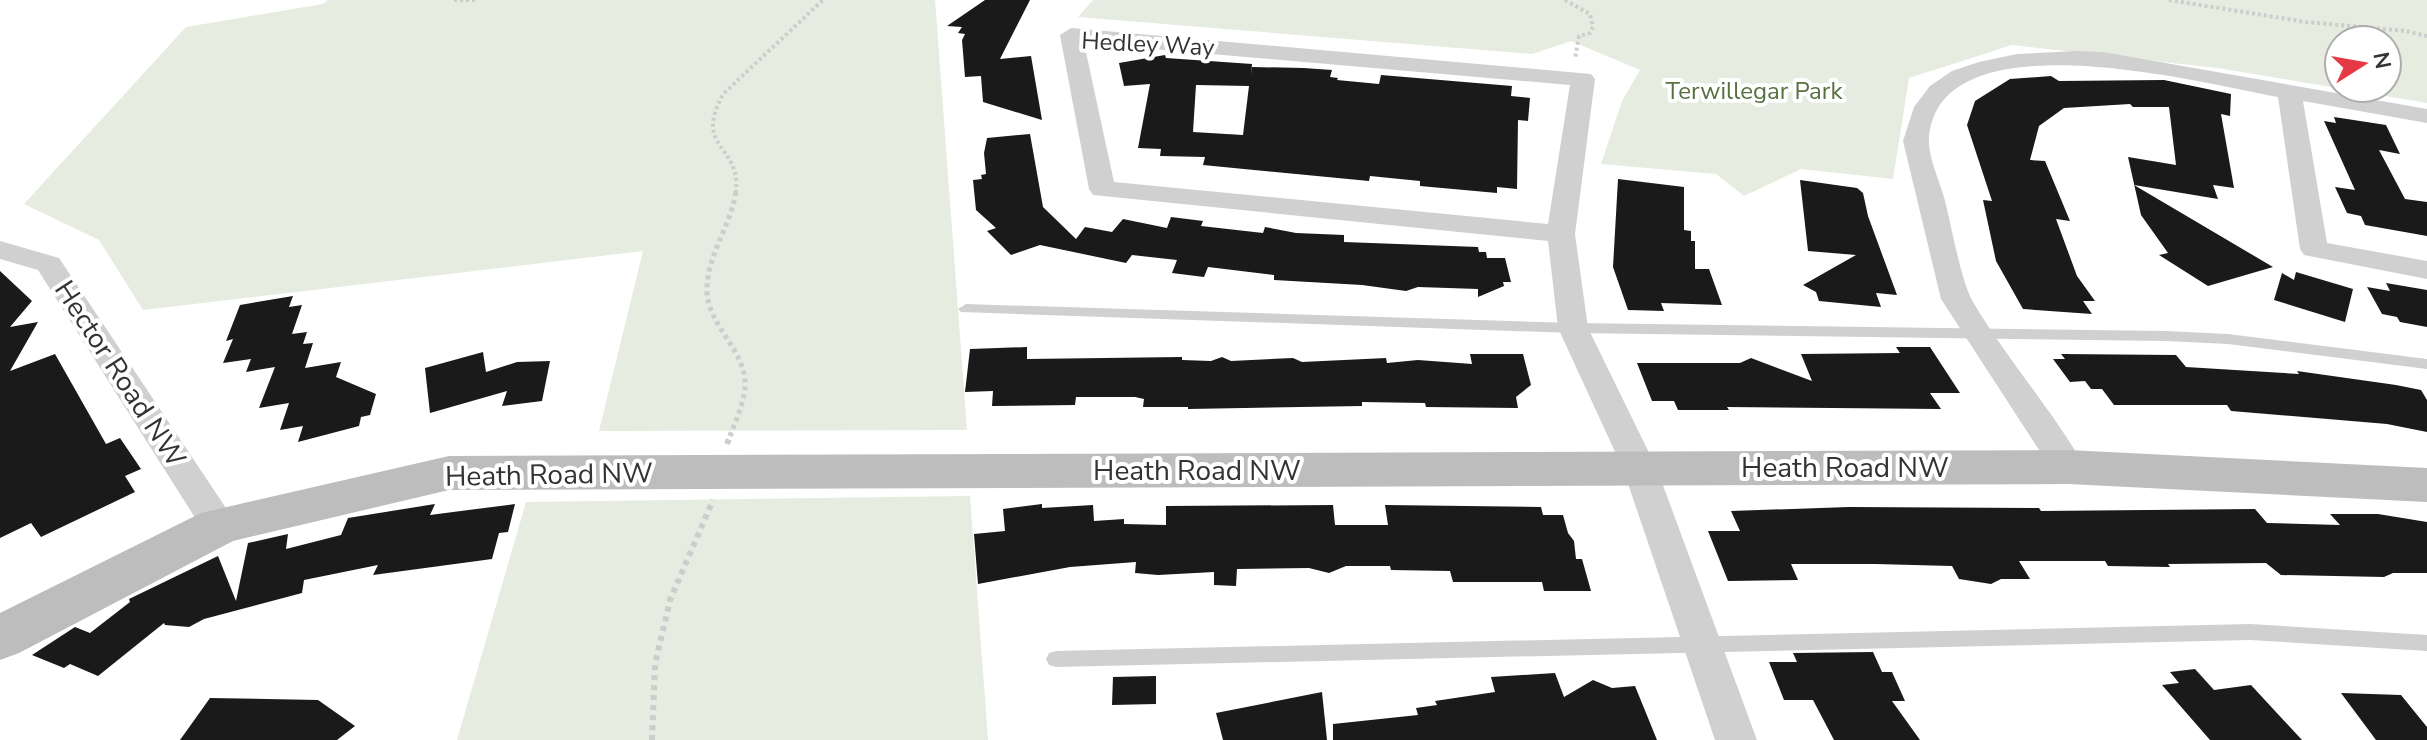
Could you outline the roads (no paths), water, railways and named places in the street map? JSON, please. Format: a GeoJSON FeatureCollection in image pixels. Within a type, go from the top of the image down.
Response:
{"type":"FeatureCollection","features":[{"type":"Feature","properties":{"kind":"street","name":"Hedley Way"},"geometry":{"type":"LineString","coordinates":[[1071,35],[1583,79],[1561,234],[1102,189],[1071,35]]}},
{"type":"Feature","properties":{"kind":"street"},"geometry":{"type":"LineString","coordinates":[[2068,467],[1956,299],[1916,141],[1917,121],[1938,90],[1964,74],[2052,57],[2103,59],[2427,116]]}},
{"type":"Feature","properties":{"kind":"street"},"geometry":{"type":"LineString","coordinates":[[2289,92],[2314,249],[2427,270]]}},
{"type":"Feature","properties":{"kind":"street"},"geometry":{"type":"LineString","coordinates":[[1561,234],[1573,328],[1640,469],[1736,740]]}},
{"type":"Feature","properties":{"kind":"street","name":"Hector Road NW"},"geometry":{"type":"LineString","coordinates":[[0,250],[49,264],[219,526]]}},
{"type":"Feature","properties":{"kind":"street","name":"Heath Road NW"},"geometry":{"type":"LineString","coordinates":[[0,638],[219,526],[449,473],[2068,467],[2427,485]]}},
{"type":"Feature","properties":{"kind":"lane"},"geometry":{"type":"LineString","coordinates":[[966,309],[1573,328],[1983,336],[2166,336],[2228,339],[2427,364]]}},
{"type":"Feature","properties":{"kind":"lane"},"geometry":{"type":"LineString","coordinates":[[1056,659],[2250,632],[2427,643]]}},
{"type":"Feature","properties":{"kind":"park label","name":"Terwillegar Park"},"geometry":{"type":"Point","coordinates":[1754,91]}}]}
